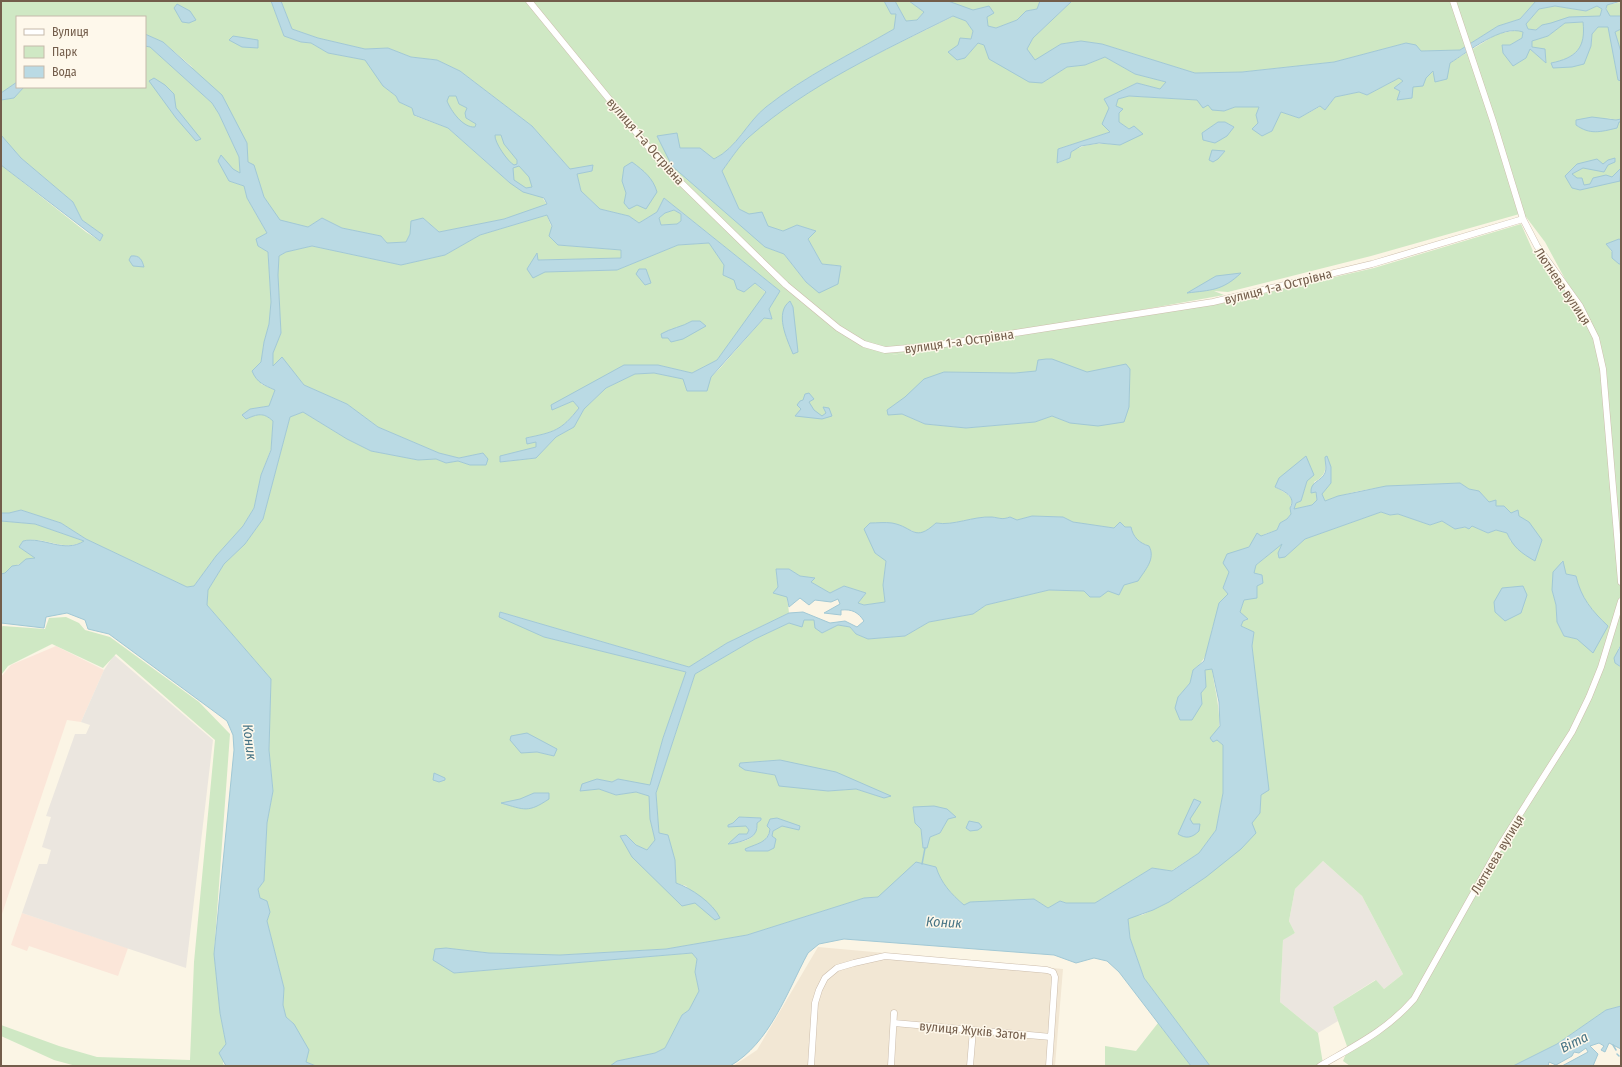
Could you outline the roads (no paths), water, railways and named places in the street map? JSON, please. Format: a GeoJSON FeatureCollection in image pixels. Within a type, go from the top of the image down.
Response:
{"type":"FeatureCollection","features":[{"type":"Feature","properties":{"kind":"street","name":"вулиця 1-а Острівна"},"geometry":{"type":"LineString","coordinates":[[529,1],[663,165],[786,285],[838,328],[864,344],[885,350],[932,346],[1213,302],[1372,264],[1523,219]]}},
{"type":"Feature","properties":{"kind":"street","name":"Лютнева вулиця"},"geometry":{"type":"LineString","coordinates":[[1453,1],[1523,219],[1537,246],[1580,306],[1600,350],[1603,369],[1621,582]]}},
{"type":"Feature","properties":{"kind":"street","name":"Лютнева вулиця"},"geometry":{"type":"LineString","coordinates":[[1320,1066],[1384,1029],[1401,1015],[1414,999],[1501,844],[1572,732],[1589,697],[1601,667],[1621,602]]}},
{"type":"Feature","properties":{"kind":"street"},"geometry":{"type":"LineString","coordinates":[[811,1066],[816,1003],[819,990],[825,978],[836,968],[854,962],[885,956],[1047,970],[1053,972],[1055,977],[1049,1066]]}},
{"type":"Feature","properties":{"kind":"street"},"geometry":{"type":"LineString","coordinates":[[891,1066],[894,1012]]}},
{"type":"Feature","properties":{"kind":"street","name":"вулиця Жуків Затон"},"geometry":{"type":"LineString","coordinates":[[894,1023],[1051,1037]]}},
{"type":"Feature","properties":{"kind":"street"},"geometry":{"type":"LineString","coordinates":[[970,1066],[972,1030]]}},
{"type":"Feature","properties":{"kind":"water","name":"Коник"},"geometry":{"type":"Polygon","coordinates":[[[271,1],[281,1],[292,29],[318,38],[365,49],[388,48],[411,57],[437,60],[460,71],[532,126],[570,169],[593,165],[592,171],[577,174],[581,191],[600,209],[629,216],[639,223],[657,212],[664,198],[780,291],[769,309],[772,319],[764,318],[711,377],[707,391],[687,391],[683,379],[654,373],[635,374],[606,388],[584,409],[574,427],[556,437],[536,458],[500,462],[500,456],[536,447],[536,442],[527,444],[526,438],[550,432],[562,426],[579,408],[573,401],[552,410],[551,405],[624,365],[658,365],[692,373],[717,360],[766,292],[755,283],[744,292],[737,289],[734,280],[723,275],[724,265],[709,243],[678,245],[617,270],[545,272],[533,278],[527,269],[537,253],[538,260],[621,258],[621,250],[558,245],[549,236],[552,226],[547,215],[480,235],[445,255],[401,265],[312,246],[286,252],[279,256],[278,275],[281,333],[273,353],[273,366],[282,357],[304,385],[347,404],[378,427],[439,453],[459,458],[483,453],[488,459],[486,465],[470,465],[458,461],[446,463],[436,459],[418,460],[371,451],[347,439],[303,412],[290,417],[263,519],[245,544],[224,564],[208,590],[207,605],[271,679],[269,750],[273,791],[267,823],[264,881],[258,889],[260,898],[267,901],[270,912],[267,921],[284,988],[283,1005],[286,1017],[294,1024],[309,1050],[306,1062],[316,1066],[226,1066],[219,1053],[226,1044],[220,1013],[214,954],[234,750],[233,735],[227,721],[109,634],[88,629],[85,620],[67,613],[46,617],[44,628],[1,623],[1,574],[5,573],[12,566],[19,565],[26,559],[35,558],[19,547],[23,541],[31,540],[69,546],[76,545],[84,541],[35,524],[1,521],[1,513],[21,510],[61,523],[86,539],[187,587],[194,586],[216,556],[243,526],[254,508],[261,475],[271,450],[273,421],[263,415],[257,415],[246,419],[242,415],[250,409],[269,406],[275,390],[259,381],[252,371],[261,362],[269,324],[271,302],[268,252],[258,246],[256,239],[267,233],[247,198],[244,186],[229,181],[218,161],[221,155],[233,169],[240,173],[239,157],[219,114],[212,103],[150,47],[146,46],[146,34],[163,42],[222,95],[247,143],[248,162],[254,165],[264,197],[280,220],[308,227],[322,218],[342,228],[381,236],[387,243],[406,242],[410,234],[411,221],[423,218],[439,232],[504,219],[547,204],[544,198],[523,192],[510,183],[448,128],[414,115],[412,108],[399,102],[396,96],[383,86],[365,60],[328,53],[311,43],[301,42],[284,36],[271,1]],[[449,96],[447,101],[454,114],[466,125],[475,127],[476,124],[466,118],[465,113],[467,108],[459,104],[456,96],[449,96]],[[495,135],[499,147],[508,160],[514,165],[517,164],[517,160],[504,144],[501,135],[495,135]],[[519,166],[513,168],[514,180],[526,188],[532,187],[529,177],[519,166]],[[674,210],[665,213],[659,218],[661,225],[677,224],[681,221],[681,214],[674,210]]]}},
{"type":"Feature","properties":{"kind":"water"},"geometry":{"type":"Polygon","coordinates":[[[884,1],[895,1],[906,21],[917,20],[924,12],[909,1],[948,1],[973,10],[989,6],[994,13],[987,17],[988,26],[996,28],[1017,20],[1026,11],[1037,9],[1040,1],[1072,1],[1033,38],[1027,49],[1035,60],[1061,44],[1081,41],[1102,44],[1195,73],[1242,72],[1334,62],[1406,43],[1416,45],[1421,51],[1460,50],[1498,26],[1520,19],[1536,1],[1621,1],[1607,5],[1606,9],[1610,16],[1621,16],[1621,29],[1615,32],[1621,52],[1621,81],[1618,80],[1608,27],[1598,27],[1592,34],[1591,46],[1584,64],[1572,67],[1553,68],[1551,63],[1573,55],[1578,50],[1583,39],[1583,22],[1565,23],[1548,36],[1532,41],[1532,47],[1545,49],[1546,63],[1530,49],[1526,58],[1513,66],[1503,53],[1502,45],[1510,45],[1522,38],[1523,32],[1505,32],[1485,40],[1450,63],[1447,79],[1435,82],[1433,71],[1426,78],[1423,86],[1413,87],[1412,98],[1397,100],[1400,91],[1394,88],[1403,81],[1399,78],[1367,95],[1359,92],[1335,97],[1325,110],[1320,106],[1299,118],[1281,112],[1272,131],[1262,136],[1252,129],[1258,123],[1256,115],[1259,107],[1235,107],[1224,111],[1212,110],[1208,105],[1203,108],[1197,100],[1129,96],[1118,99],[1116,106],[1123,109],[1119,113],[1119,122],[1129,129],[1134,126],[1143,134],[1120,145],[1099,143],[1081,146],[1071,152],[1070,158],[1057,163],[1058,149],[1110,132],[1102,124],[1109,108],[1104,99],[1137,83],[1160,89],[1166,82],[1135,74],[1105,57],[1085,65],[1067,67],[1042,83],[1029,82],[989,59],[984,45],[978,43],[965,58],[957,60],[948,52],[958,45],[960,38],[971,39],[973,31],[966,21],[953,16],[847,70],[796,101],[749,137],[722,171],[739,209],[749,214],[762,212],[768,226],[783,231],[797,225],[816,231],[808,239],[822,264],[841,266],[838,284],[819,293],[806,282],[784,254],[765,247],[672,166],[657,136],[677,133],[680,148],[700,148],[714,159],[736,142],[759,113],[796,85],[894,29],[896,14],[891,14],[884,1]],[[1555,6],[1539,9],[1526,24],[1528,29],[1536,30],[1542,25],[1569,17],[1600,16],[1602,9],[1597,6],[1586,11],[1555,6]]]}},
{"type":"Feature","properties":{"kind":"water"},"geometry":{"type":"Polygon","coordinates":[[[177,4],[190,11],[196,20],[189,23],[182,22],[174,8],[177,4]]]}},
{"type":"Feature","properties":{"kind":"water"},"geometry":{"type":"Polygon","coordinates":[[[233,36],[258,40],[258,48],[242,47],[229,40],[233,36]]]}},
{"type":"Feature","properties":{"kind":"water"},"geometry":{"type":"Polygon","coordinates":[[[154,78],[165,85],[174,94],[176,108],[201,139],[196,141],[176,118],[149,81],[154,78]]]}},
{"type":"Feature","properties":{"kind":"water"},"geometry":{"type":"Polygon","coordinates":[[[16,83],[16,88],[23,88],[14,98],[1,100],[1,93],[16,83]]]}},
{"type":"Feature","properties":{"kind":"water"},"geometry":{"type":"Polygon","coordinates":[[[1592,117],[1616,120],[1621,119],[1621,122],[1619,122],[1617,128],[1595,132],[1586,130],[1576,125],[1576,120],[1592,117]]]}},
{"type":"Feature","properties":{"kind":"water"},"geometry":{"type":"Polygon","coordinates":[[[1218,122],[1225,122],[1234,127],[1227,136],[1215,143],[1203,140],[1202,133],[1218,122]]]}},
{"type":"Feature","properties":{"kind":"water"},"geometry":{"type":"Polygon","coordinates":[[[1,135],[21,158],[73,202],[82,220],[103,235],[100,241],[1,165],[1,135]]]}},
{"type":"Feature","properties":{"kind":"water"},"geometry":{"type":"Polygon","coordinates":[[[1212,150],[1225,151],[1213,162],[1209,160],[1212,150]]]}},
{"type":"Feature","properties":{"kind":"water"},"geometry":{"type":"Polygon","coordinates":[[[1615,158],[1615,162],[1608,165],[1604,172],[1583,168],[1572,174],[1577,178],[1582,178],[1584,185],[1590,184],[1593,178],[1606,175],[1612,177],[1621,168],[1620,181],[1580,190],[1572,188],[1565,176],[1577,164],[1597,159],[1603,164],[1608,160],[1615,158]]]}},
{"type":"Feature","properties":{"kind":"water"},"geometry":{"type":"Polygon","coordinates":[[[632,162],[648,175],[657,192],[646,209],[637,205],[629,209],[624,203],[626,193],[622,181],[624,167],[632,162]]]}},
{"type":"Feature","properties":{"kind":"water"},"geometry":{"type":"Polygon","coordinates":[[[1619,239],[1621,240],[1621,264],[1612,258],[1612,251],[1606,244],[1619,239]]]}},
{"type":"Feature","properties":{"kind":"water"},"geometry":{"type":"Polygon","coordinates":[[[131,256],[137,256],[140,258],[144,267],[133,266],[129,260],[131,256]]]}},
{"type":"Feature","properties":{"kind":"water"},"geometry":{"type":"Polygon","coordinates":[[[639,269],[646,269],[651,283],[645,285],[636,274],[639,269]]]}},
{"type":"Feature","properties":{"kind":"water"},"geometry":{"type":"Polygon","coordinates":[[[1241,273],[1228,283],[1216,289],[1187,293],[1216,276],[1241,273]]]}},
{"type":"Feature","properties":{"kind":"water"},"geometry":{"type":"Polygon","coordinates":[[[790,301],[793,307],[798,352],[793,354],[785,334],[782,319],[785,306],[790,301]]]}},
{"type":"Feature","properties":{"kind":"water"},"geometry":{"type":"Polygon","coordinates":[[[692,321],[700,321],[706,326],[683,339],[671,342],[668,338],[662,338],[661,334],[692,321]]]}},
{"type":"Feature","properties":{"kind":"water"},"geometry":{"type":"Polygon","coordinates":[[[1052,359],[1087,372],[1126,364],[1130,369],[1129,407],[1124,422],[1098,426],[1070,423],[1052,416],[1035,422],[966,428],[925,424],[902,414],[888,415],[887,410],[905,397],[924,379],[944,372],[1015,373],[1036,371],[1038,360],[1052,359]]]}},
{"type":"Feature","properties":{"kind":"water"},"geometry":{"type":"Polygon","coordinates":[[[809,393],[814,399],[809,402],[814,410],[822,416],[826,413],[823,407],[829,408],[832,416],[822,419],[795,416],[801,409],[797,405],[803,400],[805,394],[809,393]]]}},
{"type":"Feature","properties":{"kind":"water","name":"Коник"},"geometry":{"type":"Polygon","coordinates":[[[1306,456],[1314,475],[1307,481],[1301,501],[1296,503],[1294,509],[1312,505],[1317,500],[1316,492],[1311,493],[1311,489],[1312,486],[1325,473],[1325,457],[1327,456],[1331,467],[1331,483],[1322,494],[1325,501],[1338,496],[1386,486],[1460,483],[1469,489],[1479,491],[1489,502],[1496,500],[1496,506],[1504,506],[1511,513],[1518,510],[1519,516],[1529,522],[1542,540],[1535,561],[1518,549],[1507,533],[1496,530],[1488,533],[1472,526],[1469,529],[1465,527],[1455,529],[1442,521],[1430,525],[1398,514],[1390,515],[1381,512],[1305,539],[1285,557],[1279,558],[1278,553],[1282,544],[1256,565],[1254,573],[1262,575],[1263,583],[1257,586],[1257,598],[1244,600],[1240,612],[1248,619],[1243,621],[1241,626],[1254,632],[1252,646],[1269,790],[1261,795],[1260,813],[1252,823],[1256,833],[1241,849],[1206,877],[1169,902],[1153,910],[1128,919],[1130,938],[1144,978],[1210,1066],[1191,1066],[1119,972],[1107,961],[1094,958],[1076,963],[1054,955],[844,939],[819,944],[808,953],[785,1000],[767,1030],[744,1056],[730,1066],[610,1066],[617,1061],[655,1053],[665,1048],[682,1015],[689,1010],[699,991],[695,972],[697,959],[692,953],[454,973],[433,960],[435,949],[446,948],[489,953],[560,955],[666,949],[747,935],[864,898],[878,897],[916,862],[936,867],[947,888],[964,905],[970,902],[1034,899],[1048,908],[1060,901],[1066,903],[1095,903],[1152,868],[1172,871],[1199,853],[1216,830],[1223,793],[1223,745],[1217,740],[1213,742],[1210,738],[1220,726],[1219,702],[1212,669],[1205,670],[1206,687],[1201,693],[1202,704],[1192,720],[1180,720],[1175,708],[1178,697],[1190,683],[1193,670],[1204,661],[1219,603],[1228,594],[1223,588],[1229,572],[1223,563],[1227,554],[1249,547],[1257,533],[1261,536],[1277,530],[1280,523],[1287,519],[1291,514],[1290,508],[1292,500],[1288,494],[1275,487],[1279,478],[1306,456]]]}},
{"type":"Feature","properties":{"kind":"water"},"geometry":{"type":"Polygon","coordinates":[[[1032,516],[1063,517],[1073,522],[1114,528],[1120,522],[1125,527],[1131,527],[1133,534],[1137,539],[1149,546],[1151,555],[1149,564],[1138,581],[1124,585],[1119,595],[1108,591],[1100,597],[1090,597],[1084,591],[1049,590],[986,605],[973,614],[929,622],[905,636],[868,639],[856,634],[850,627],[838,625],[822,633],[815,628],[814,620],[804,620],[802,627],[789,623],[755,639],[695,674],[656,793],[659,833],[668,835],[675,860],[676,883],[695,892],[707,902],[717,912],[720,918],[715,920],[695,903],[682,906],[632,857],[620,836],[626,835],[636,845],[647,850],[655,840],[650,819],[649,796],[636,792],[616,795],[599,789],[580,791],[582,784],[597,779],[612,782],[618,779],[650,785],[663,738],[686,672],[544,637],[499,617],[500,612],[689,667],[727,643],[789,613],[803,612],[830,623],[845,621],[857,627],[864,621],[854,612],[841,610],[841,615],[824,613],[840,604],[838,599],[831,602],[815,600],[809,605],[800,598],[789,607],[787,597],[773,593],[778,587],[776,569],[789,569],[800,576],[815,578],[811,582],[830,593],[844,586],[866,593],[858,603],[864,605],[885,602],[883,585],[886,561],[875,553],[864,529],[870,523],[892,523],[918,533],[929,529],[936,523],[943,524],[985,517],[1003,519],[1010,517],[1017,520],[1032,516]]]}},
{"type":"Feature","properties":{"kind":"water"},"geometry":{"type":"Polygon","coordinates":[[[1563,561],[1566,574],[1576,576],[1584,598],[1608,626],[1593,653],[1577,639],[1564,636],[1557,622],[1556,605],[1552,590],[1553,572],[1563,561]]]}},
{"type":"Feature","properties":{"kind":"water"},"geometry":{"type":"Polygon","coordinates":[[[1523,586],[1527,595],[1521,613],[1505,621],[1495,612],[1494,602],[1502,588],[1523,586]]]}},
{"type":"Feature","properties":{"kind":"water"},"geometry":{"type":"Polygon","coordinates":[[[1621,645],[1621,667],[1615,663],[1614,658],[1621,645]]]}},
{"type":"Feature","properties":{"kind":"water"},"geometry":{"type":"Polygon","coordinates":[[[527,733],[557,749],[554,756],[537,752],[521,753],[510,740],[511,736],[527,733]]]}},
{"type":"Feature","properties":{"kind":"water"},"geometry":{"type":"Polygon","coordinates":[[[780,760],[836,772],[891,796],[884,798],[856,789],[828,791],[779,786],[775,775],[745,770],[739,766],[740,763],[780,760]]]}},
{"type":"Feature","properties":{"kind":"water"},"geometry":{"type":"Polygon","coordinates":[[[434,773],[445,778],[445,780],[439,782],[433,780],[434,773]]]}},
{"type":"Feature","properties":{"kind":"water"},"geometry":{"type":"Polygon","coordinates":[[[534,793],[549,793],[549,799],[536,807],[526,809],[501,803],[520,799],[534,793]]]}},
{"type":"Feature","properties":{"kind":"water"},"geometry":{"type":"Polygon","coordinates":[[[1194,799],[1201,802],[1190,819],[1193,824],[1200,824],[1199,831],[1194,835],[1184,837],[1178,834],[1194,799]]]}},
{"type":"Feature","properties":{"kind":"water"},"geometry":{"type":"Polygon","coordinates":[[[934,806],[947,809],[956,817],[948,819],[940,833],[930,837],[927,848],[923,848],[921,829],[915,823],[913,807],[934,806]]]}},
{"type":"Feature","properties":{"kind":"water"},"geometry":{"type":"Polygon","coordinates":[[[739,817],[761,818],[761,820],[757,823],[757,828],[754,835],[739,842],[728,844],[739,834],[747,834],[749,830],[746,826],[728,827],[728,825],[733,823],[739,817]]]}},
{"type":"Feature","properties":{"kind":"water"},"geometry":{"type":"Polygon","coordinates":[[[777,818],[800,826],[799,830],[782,826],[773,831],[772,836],[776,839],[774,848],[768,851],[746,851],[745,849],[761,842],[767,837],[770,829],[767,826],[770,819],[777,818]]]}},
{"type":"Feature","properties":{"kind":"water"},"geometry":{"type":"Polygon","coordinates":[[[969,821],[979,823],[982,827],[978,830],[970,831],[966,828],[969,821]]]}},
{"type":"Feature","properties":{"kind":"water","name":"Віта"},"geometry":{"type":"Polygon","coordinates":[[[1621,1006],[1621,1049],[1609,1043],[1605,1052],[1601,1050],[1604,1046],[1599,1043],[1590,1046],[1598,1054],[1593,1066],[1562,1066],[1588,1052],[1586,1048],[1579,1053],[1574,1052],[1572,1056],[1556,1065],[1549,1062],[1548,1066],[1513,1066],[1557,1044],[1606,1010],[1621,1006]]]}},
{"type":"Feature","properties":{"kind":"waterway"},"geometry":{"type":"LineString","coordinates":[[922,864],[925,848]]}},
{"type":"Feature","properties":{"kind":"waterway"},"geometry":{"type":"LineString","coordinates":[[1613,1045],[1616,1050]]}}]}
